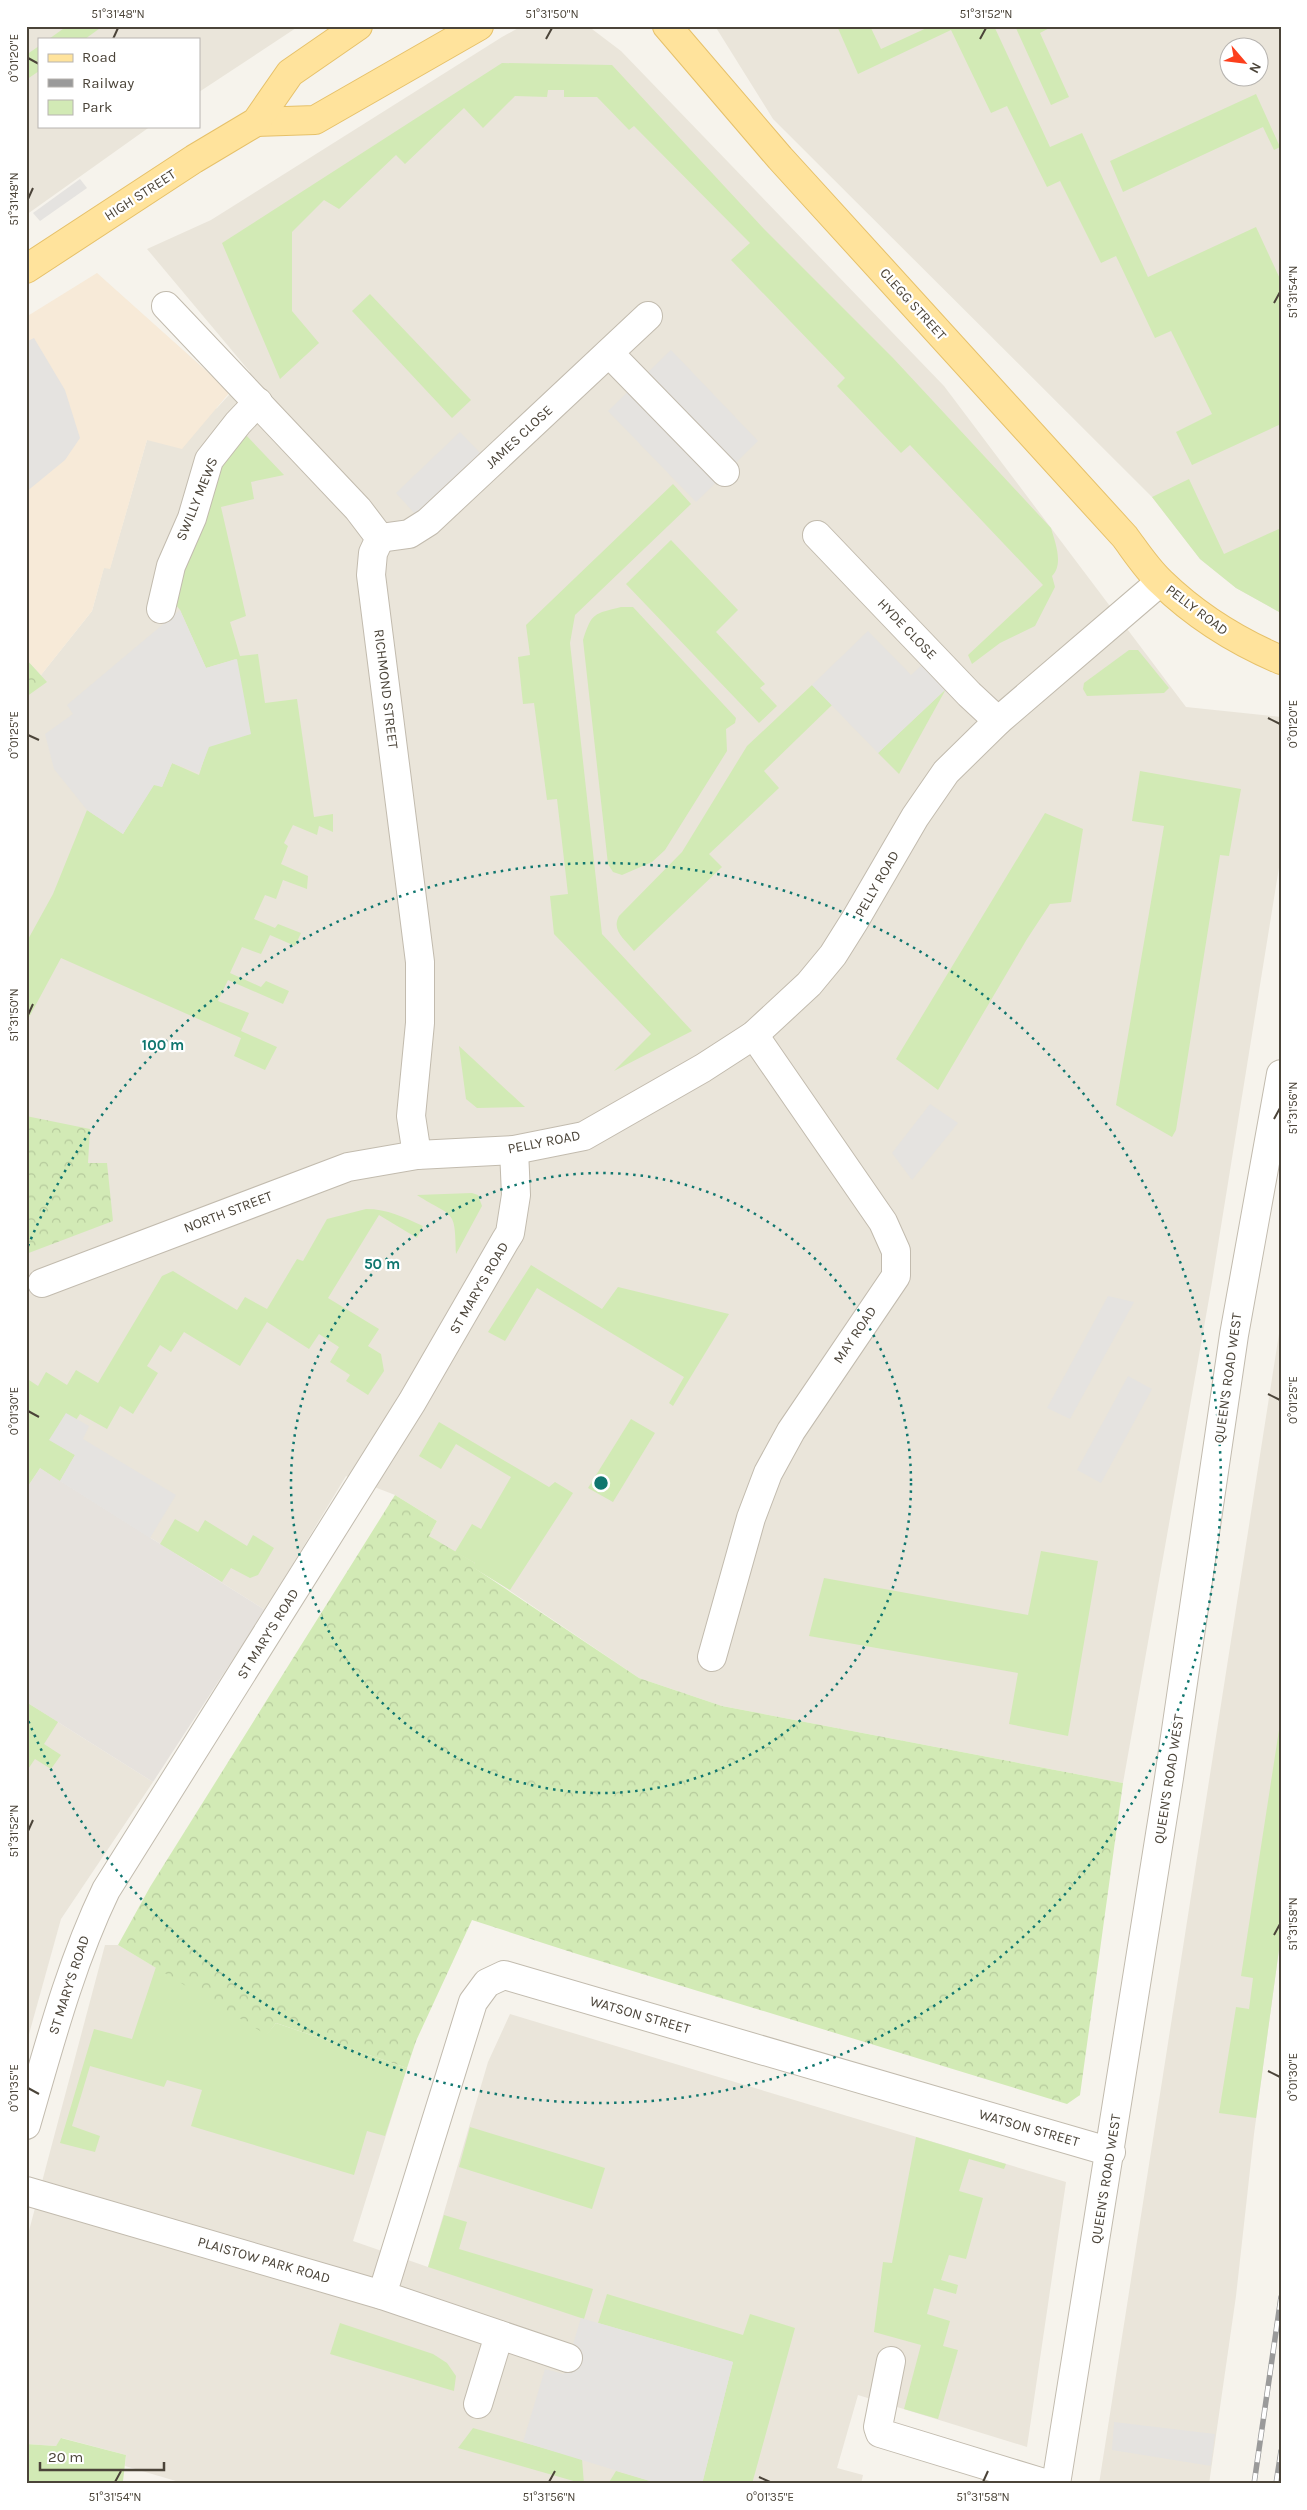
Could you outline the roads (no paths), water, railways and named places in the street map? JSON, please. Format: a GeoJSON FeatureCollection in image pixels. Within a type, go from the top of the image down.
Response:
{"type":"FeatureCollection","features":[{"type":"Feature","properties":{"kind":"main road","name":"HIGH STREET"},"geometry":{"type":"LineString","coordinates":[[26,269],[194,159],[256,122],[290,73],[358,26]]}},
{"type":"Feature","properties":{"kind":"main road","name":"HIGH STREET"},"geometry":{"type":"LineString","coordinates":[[256,122],[315,120],[479,26]]}},
{"type":"Feature","properties":{"kind":"main road","name":"CLEGG STREET"},"geometry":{"type":"LineString","coordinates":[[667,26],[780,158],[1124,537],[1160,582]]}},
{"type":"Feature","properties":{"kind":"main road","name":"PELLY ROAD"},"geometry":{"type":"LineString","coordinates":[[1160,582],[1207,621],[1246,646],[1281,660]]}},
{"type":"Feature","properties":{"kind":"street"},"geometry":{"type":"LineString","coordinates":[[166,306],[358,509],[380,538]]}},
{"type":"Feature","properties":{"kind":"street","name":"JAMES CLOSE"},"geometry":{"type":"LineString","coordinates":[[380,538],[409,534],[428,522],[648,316]]}},
{"type":"Feature","properties":{"kind":"street"},"geometry":{"type":"LineString","coordinates":[[609,353],[726,472]]}},
{"type":"Feature","properties":{"kind":"street","name":"SWILLY MEWS"},"geometry":{"type":"LineString","coordinates":[[160,609],[171,566],[192,518],[210,460],[238,423],[258,402]]}},
{"type":"Feature","properties":{"kind":"street","name":"HYDE CLOSE"},"geometry":{"type":"LineString","coordinates":[[817,535],[969,694],[998,721]]}},
{"type":"Feature","properties":{"kind":"street","name":"RICHMOND STREET"},"geometry":{"type":"LineString","coordinates":[[380,538],[373,553],[372,576],[420,962],[420,1023],[411,1116],[416,1155]]}},
{"type":"Feature","properties":{"kind":"street","name":"PELLY ROAD"},"geometry":{"type":"LineString","coordinates":[[416,1155],[514,1150],[584,1136],[703,1068],[754,1035],[810,984],[833,955],[915,817],[946,772],[998,721],[1160,582]]}},
{"type":"Feature","properties":{"kind":"street","name":"MAY ROAD"},"geometry":{"type":"LineString","coordinates":[[712,1657],[751,1518],[768,1473],[790,1431],[896,1276],[896,1251],[883,1222],[754,1035]]}},
{"type":"Feature","properties":{"kind":"street","name":"QUEEN'S ROAD WEST"},"geometry":{"type":"LineString","coordinates":[[1056,2484],[1111,2152],[1169,1778],[1234,1334],[1281,1074]]}},
{"type":"Feature","properties":{"kind":"street","name":"ST MARY'S ROAD"},"geometry":{"type":"LineString","coordinates":[[26,2126],[55,2026],[86,1933],[106,1890],[407,1410],[506,1242],[510,1233],[516,1195],[514,1150]]}},
{"type":"Feature","properties":{"kind":"street","name":"NORTH STREET"},"geometry":{"type":"LineString","coordinates":[[42,1283],[348,1167],[416,1155]]}},
{"type":"Feature","properties":{"kind":"street","name":"WATSON STREET"},"geometry":{"type":"LineString","coordinates":[[382,2295],[473,2002],[487,1983],[504,1975],[1111,2152]]}},
{"type":"Feature","properties":{"kind":"street","name":"PLAISTOW PARK ROAD"},"geometry":{"type":"LineString","coordinates":[[26,2191],[382,2295],[568,2358]]}},
{"type":"Feature","properties":{"kind":"street"},"geometry":{"type":"LineString","coordinates":[[478,2404],[499,2335]]}},
{"type":"Feature","properties":{"kind":"street"},"geometry":{"type":"LineString","coordinates":[[891,2360],[878,2427],[880,2433],[1047,2484]]}},
{"type":"Feature","properties":{"kind":"railway"},"geometry":{"type":"LineString","coordinates":[[1254,2484],[1281,2297]]}},
{"type":"Feature","properties":{"kind":"railway"},"geometry":{"type":"LineString","coordinates":[[1276,2484],[1281,2451]]}}]}
